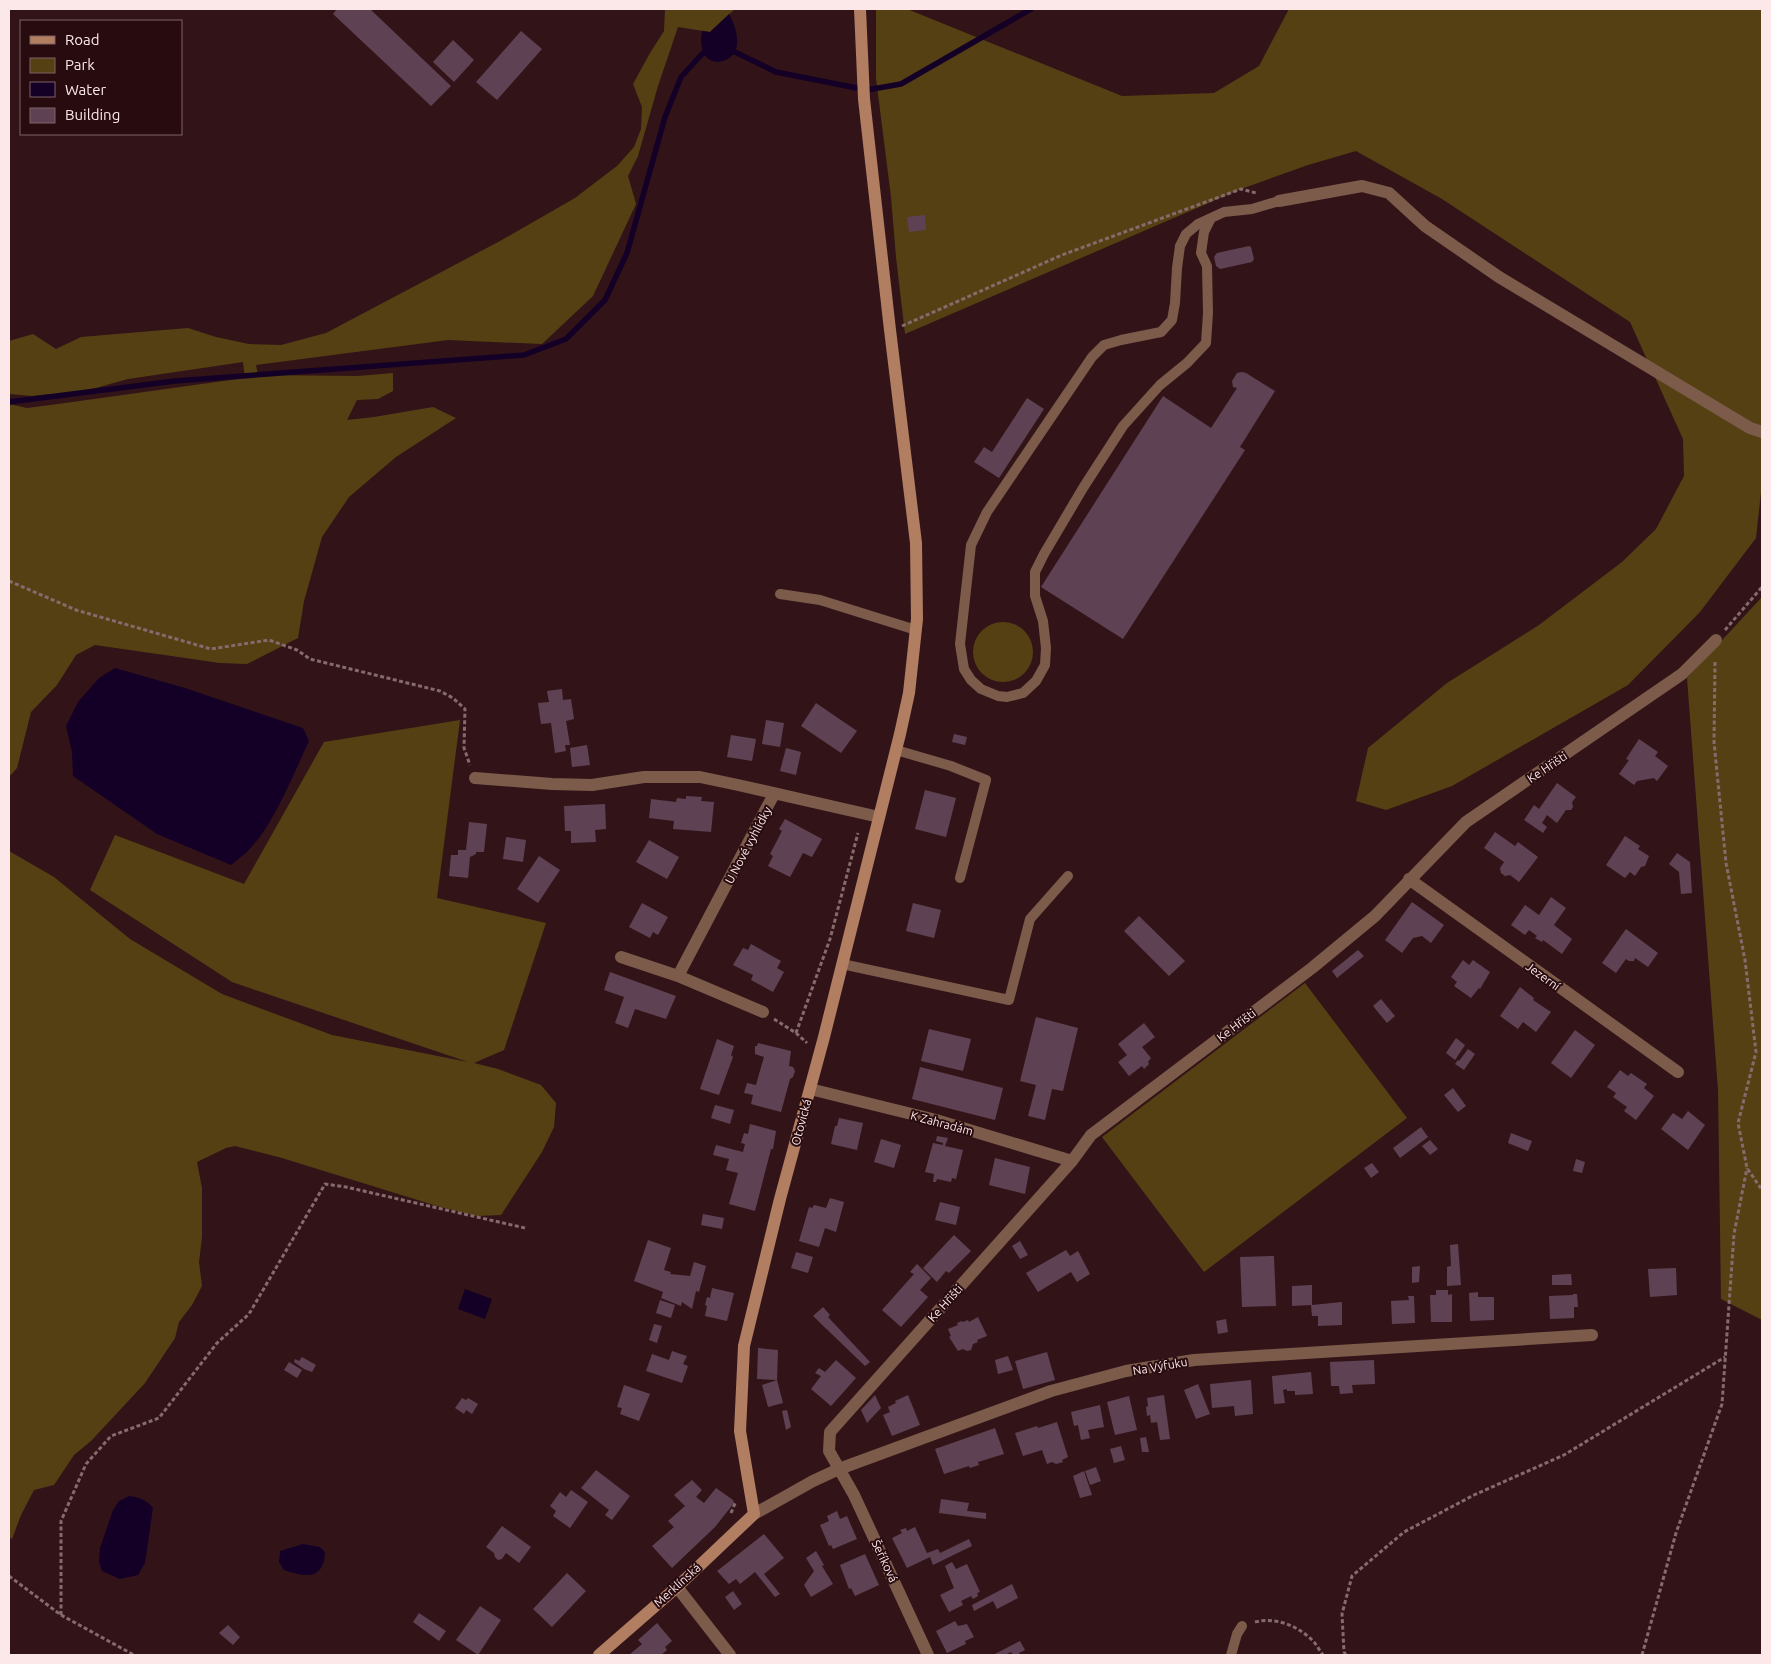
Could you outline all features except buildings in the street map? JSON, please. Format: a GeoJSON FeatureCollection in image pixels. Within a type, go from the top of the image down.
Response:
{"type":"FeatureCollection","features":[{"type":"Feature","properties":{"kind":"street","name":"Otovická"},"geometry":{"type":"LineString","coordinates":[[754,1514],[740,1431],[744,1346],[900,734],[909,693],[916,630],[916,543],[890,330],[864,78],[860,9]]}},
{"type":"Feature","properties":{"kind":"street"},"geometry":{"type":"LineString","coordinates":[[1279,201],[1362,186],[1389,193],[1425,226],[1498,277],[1750,428],[1762,432]]}},
{"type":"Feature","properties":{"kind":"street","name":"Ke Hřišti"},"geometry":{"type":"LineString","coordinates":[[839,1469],[829,1451],[830,1432],[1072,1161],[1091,1135],[1312,968],[1375,916],[1466,822],[1682,674],[1716,640]]}},
{"type":"Feature","properties":{"kind":"street","name":"U Nové vyhlídky"},"geometry":{"type":"LineString","coordinates":[[475,778],[592,785],[644,777],[700,778],[738,784],[774,794],[678,976]]}},
{"type":"Feature","properties":{"kind":"street"},"geometry":{"type":"LineString","coordinates":[[774,794],[879,818]]}},
{"type":"Feature","properties":{"kind":"street","name":"Jezerní"},"geometry":{"type":"LineString","coordinates":[[1409,880],[1678,1072]]}},
{"type":"Feature","properties":{"kind":"street"},"geometry":{"type":"LineString","coordinates":[[622,957],[678,976],[763,1012]]}},
{"type":"Feature","properties":{"kind":"street","name":"K Zahradám"},"geometry":{"type":"LineString","coordinates":[[810,1089],[936,1120],[1072,1161]]}},
{"type":"Feature","properties":{"kind":"street","name":"Na Výfuku"},"geometry":{"type":"LineString","coordinates":[[754,1514],[813,1481],[839,1469],[1051,1391],[1126,1371],[1194,1360],[1592,1335]]}},
{"type":"Feature","properties":{"kind":"street","name":"Šeříková"},"geometry":{"type":"LineString","coordinates":[[839,1469],[854,1495],[928,1655]]}},
{"type":"Feature","properties":{"kind":"street","name":"Merklínská"},"geometry":{"type":"LineString","coordinates":[[599,1655],[677,1587],[754,1514]]}},
{"type":"Feature","properties":{"kind":"street"},"geometry":{"type":"LineString","coordinates":[[677,1587],[730,1655]]}},
{"type":"Feature","properties":{"kind":"lane"},"geometry":{"type":"LineString","coordinates":[[1211,218],[1204,232],[1201,253],[1207,266],[1208,313],[1206,343],[1187,363],[1160,385],[1123,426],[1083,488],[1035,572],[1035,596],[1043,621],[1046,648],[1045,666],[1036,681],[1023,694],[1007,697],[998,696],[981,689],[971,680],[964,669],[960,644],[971,545],[987,512],[1092,357],[1104,345],[1161,332],[1172,320],[1176,303],[1180,246],[1186,234],[1198,224],[1211,218],[1224,212],[1252,208],[1279,201]]}},
{"type":"Feature","properties":{"kind":"lane"},"geometry":{"type":"LineString","coordinates":[[780,594],[820,600],[916,630]]}},
{"type":"Feature","properties":{"kind":"lane"},"geometry":{"type":"LineString","coordinates":[[896,750],[943,764],[986,780],[960,878]]}},
{"type":"Feature","properties":{"kind":"lane"},"geometry":{"type":"LineString","coordinates":[[842,964],[1009,1000],[1030,919],[1068,876]]}},
{"type":"Feature","properties":{"kind":"lane"},"geometry":{"type":"LineString","coordinates":[[1231,1655],[1237,1634],[1242,1626]]}},
{"type":"Feature","properties":{"kind":"path"},"geometry":{"type":"LineString","coordinates":[[890,330],[904,326],[1062,255],[1241,188],[1279,201]]}},
{"type":"Feature","properties":{"kind":"path"},"geometry":{"type":"LineString","coordinates":[[9,581],[76,610],[211,649],[269,640],[297,650],[310,658],[440,691],[453,698],[464,709],[464,748],[475,778]]}},
{"type":"Feature","properties":{"kind":"path"},"geometry":{"type":"LineString","coordinates":[[1642,1655],[1676,1533],[1722,1404],[1734,1234],[1747,1168],[1738,1123],[1756,1052],[1745,960],[1726,863],[1714,742],[1716,640],[1762,587]]}},
{"type":"Feature","properties":{"kind":"path"},"geometry":{"type":"LineString","coordinates":[[763,1012],[796,1033],[830,939],[863,814]]}},
{"type":"Feature","properties":{"kind":"path"},"geometry":{"type":"LineString","coordinates":[[1747,1168],[1762,1190]]}},
{"type":"Feature","properties":{"kind":"path"},"geometry":{"type":"LineString","coordinates":[[61,1615],[61,1522],[86,1464],[111,1436],[159,1418],[217,1343],[249,1314],[325,1184],[346,1187],[525,1228]]}},
{"type":"Feature","properties":{"kind":"path"},"geometry":{"type":"LineString","coordinates":[[1346,1655],[1344,1652],[1342,1614],[1352,1576],[1404,1532],[1474,1495],[1564,1455],[1726,1357]]}},
{"type":"Feature","properties":{"kind":"path"},"geometry":{"type":"LineString","coordinates":[[9,1576],[61,1615],[134,1655]]}},
{"type":"Feature","properties":{"kind":"path"},"geometry":{"type":"LineString","coordinates":[[1242,1626],[1261,1621],[1279,1621],[1292,1626],[1311,1639],[1323,1655]]}},
{"type":"Feature","properties":{"kind":"green space"},"geometry":{"type":"Polygon","coordinates":[[[665,9],[735,9],[710,32],[678,27],[658,86],[638,156],[628,176],[636,204],[593,296],[542,344],[448,340],[256,365],[258,375],[358,376],[393,373],[393,391],[378,399],[357,400],[347,420],[433,407],[456,418],[396,457],[349,497],[322,537],[304,601],[298,638],[247,664],[220,663],[95,645],[76,655],[57,685],[31,712],[17,768],[9,777],[9,404],[27,408],[245,378],[243,362],[128,379],[85,391],[32,396],[9,394],[9,341],[33,334],[56,349],[81,337],[188,328],[216,337],[249,344],[281,345],[326,333],[500,241],[575,198],[617,166],[634,147],[641,129],[642,107],[633,84],[664,31],[665,9]]]}},
{"type":"Feature","properties":{"kind":"green space"},"geometry":{"type":"Polygon","coordinates":[[[876,9],[907,9],[1122,96],[1214,93],[1259,66],[1289,9],[1762,9],[1762,483],[1756,538],[1700,612],[1628,685],[1452,786],[1386,810],[1356,801],[1368,748],[1447,683],[1539,625],[1622,562],[1656,529],[1684,476],[1683,439],[1630,322],[1442,199],[1356,151],[1308,165],[1241,189],[905,334],[891,197],[876,78],[876,9]]]}},
{"type":"Feature","properties":{"kind":"green space"},"geometry":{"type":"Polygon","coordinates":[[[1762,597],[1762,1320],[1721,1299],[1718,1090],[1687,678],[1762,597]]]}},
{"type":"Feature","properties":{"kind":"green space"},"geometry":{"type":"Polygon","coordinates":[[[997,622],[1009,622],[1025,630],[1031,640],[1033,652],[1031,664],[1025,674],[1009,682],[997,682],[981,674],[973,658],[973,646],[981,630],[997,622]]]}},
{"type":"Feature","properties":{"kind":"green space"},"geometry":{"type":"Polygon","coordinates":[[[460,720],[437,898],[546,923],[504,1050],[474,1063],[498,1069],[541,1085],[556,1103],[554,1127],[542,1152],[501,1215],[477,1216],[437,1206],[282,1158],[235,1146],[226,1148],[197,1162],[202,1188],[202,1237],[199,1262],[202,1286],[192,1305],[179,1322],[175,1338],[145,1383],[91,1441],[74,1455],[54,1485],[34,1490],[21,1515],[12,1539],[9,1537],[9,851],[54,877],[130,939],[222,994],[332,1035],[468,1062],[232,982],[90,890],[115,835],[244,884],[324,742],[460,720]]]}},
{"type":"Feature","properties":{"kind":"green space"},"geometry":{"type":"Polygon","coordinates":[[[1305,983],[1407,1118],[1204,1272],[1102,1137],[1305,983]]]}},
{"type":"Feature","properties":{"kind":"water"},"geometry":{"type":"Polygon","coordinates":[[[729,14],[736,32],[736,50],[733,55],[724,61],[718,62],[708,59],[704,54],[701,42],[702,31],[710,32],[729,14]]]}},
{"type":"Feature","properties":{"kind":"water"},"geometry":{"type":"Polygon","coordinates":[[[115,668],[185,688],[303,728],[309,741],[282,800],[256,842],[231,865],[157,834],[73,776],[72,752],[66,726],[78,702],[99,678],[115,668]]]}},
{"type":"Feature","properties":{"kind":"water"},"geometry":{"type":"Polygon","coordinates":[[[465,1289],[492,1299],[485,1319],[458,1309],[465,1289]]]}},
{"type":"Feature","properties":{"kind":"water"},"geometry":{"type":"Polygon","coordinates":[[[129,1496],[142,1499],[153,1508],[145,1563],[138,1575],[120,1579],[102,1571],[99,1562],[100,1548],[113,1510],[119,1501],[129,1496]]]}},
{"type":"Feature","properties":{"kind":"water"},"geometry":{"type":"Polygon","coordinates":[[[303,1544],[320,1547],[325,1552],[321,1568],[317,1572],[305,1575],[284,1570],[279,1562],[280,1551],[303,1544]]]}},
{"type":"Feature","properties":{"kind":"waterway"},"geometry":{"type":"LineString","coordinates":[[728,52],[735,52],[776,72],[867,90],[901,84],[1031,9]]}},
{"type":"Feature","properties":{"kind":"waterway"},"geometry":{"type":"LineString","coordinates":[[9,402],[175,381],[524,355],[566,339],[605,300],[627,253],[665,117],[681,77],[703,53],[711,53]]}}]}
